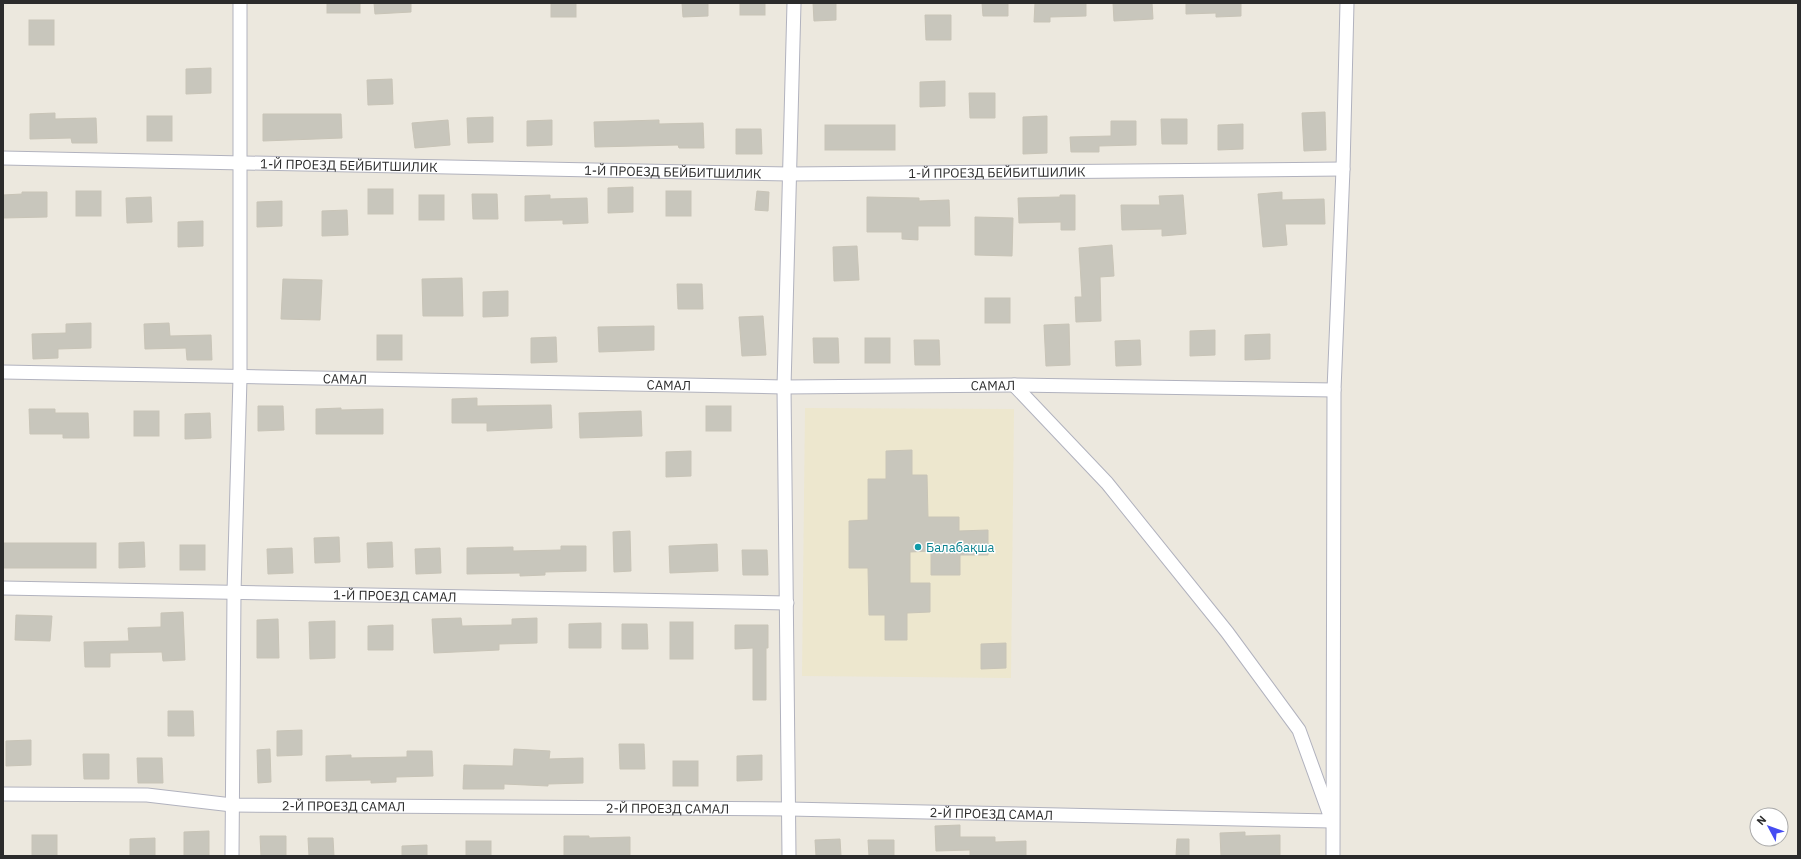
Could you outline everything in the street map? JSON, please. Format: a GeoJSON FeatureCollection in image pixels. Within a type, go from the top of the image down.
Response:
{"type":"FeatureCollection","features":[{"type":"Feature","properties":{"kind":"street"},"geometry":{"type":"LineString","coordinates":[[232,856],[234,592],[240,378],[240,3]]}},
{"type":"Feature","properties":{"kind":"street"},"geometry":{"type":"LineString","coordinates":[[789,856],[784,387],[794,3]]}},
{"type":"Feature","properties":{"kind":"street"},"geometry":{"type":"LineString","coordinates":[[1333,856],[1334,390],[1343,169],[1347,3]]}},
{"type":"Feature","properties":{"kind":"street","name":"1-Й ПРОЕЗД БЕЙБИТШИЛИК"},"geometry":{"type":"LineString","coordinates":[[3,158],[789,174],[1343,169]]}},
{"type":"Feature","properties":{"kind":"street","name":"САМАЛ"},"geometry":{"type":"LineString","coordinates":[[3,372],[240,378],[784,387],[1014,385],[1334,390]]}},
{"type":"Feature","properties":{"kind":"street"},"geometry":{"type":"LineString","coordinates":[[1014,385],[1107,483],[1227,632],[1299,730],[1332,821]]}},
{"type":"Feature","properties":{"kind":"street","name":"1-Й ПРОЕЗД САМАЛ"},"geometry":{"type":"LineString","coordinates":[[3,588],[787,603]]}},
{"type":"Feature","properties":{"kind":"street","name":"2-Й ПРОЕЗД САМАЛ"},"geometry":{"type":"LineString","coordinates":[[3,794],[147,795],[232,805],[789,809],[1332,821]]}},
{"type":"Feature","properties":{"kind":"shaded area"},"geometry":{"type":"Polygon","coordinates":[[[805,408],[1014,409],[1011,678],[802,676],[805,408]]]}},
{"type":"Feature","properties":{"kind":"building"},"geometry":{"type":"Polygon","coordinates":[[[327,3],[360,3],[360,13],[327,13],[327,3]]]}},
{"type":"Feature","properties":{"kind":"building"},"geometry":{"type":"Polygon","coordinates":[[[374,3],[411,3],[411,12],[375,14],[374,3]]]}},
{"type":"Feature","properties":{"kind":"building"},"geometry":{"type":"Polygon","coordinates":[[[551,3],[576,3],[576,17],[551,17],[551,3]]]}},
{"type":"Feature","properties":{"kind":"building"},"geometry":{"type":"Polygon","coordinates":[[[682,3],[708,3],[708,16],[683,17],[682,3]]]}},
{"type":"Feature","properties":{"kind":"building"},"geometry":{"type":"Polygon","coordinates":[[[740,3],[765,3],[765,15],[740,15],[740,3]]]}},
{"type":"Feature","properties":{"kind":"building"},"geometry":{"type":"Polygon","coordinates":[[[813,3],[836,3],[836,20],[814,21],[813,3]]]}},
{"type":"Feature","properties":{"kind":"building"},"geometry":{"type":"Polygon","coordinates":[[[982,3],[1008,3],[1008,16],[983,16],[982,3]]]}},
{"type":"Feature","properties":{"kind":"building"},"geometry":{"type":"Polygon","coordinates":[[[1035,3],[1086,3],[1086,16],[1050,17],[1050,22],[1034,22],[1035,3]]]}},
{"type":"Feature","properties":{"kind":"building"},"geometry":{"type":"Polygon","coordinates":[[[1113,3],[1152,3],[1153,19],[1114,21],[1113,3]]]}},
{"type":"Feature","properties":{"kind":"building"},"geometry":{"type":"Polygon","coordinates":[[[1186,3],[1241,3],[1241,16],[1216,17],[1216,13],[1186,14],[1186,3]]]}},
{"type":"Feature","properties":{"kind":"building"},"geometry":{"type":"Polygon","coordinates":[[[925,15],[951,15],[951,40],[926,40],[925,15]]]}},
{"type":"Feature","properties":{"kind":"building"},"geometry":{"type":"Polygon","coordinates":[[[29,20],[54,20],[54,45],[29,45],[29,20]]]}},
{"type":"Feature","properties":{"kind":"building"},"geometry":{"type":"Polygon","coordinates":[[[211,68],[211,93],[186,94],[186,69],[211,68]]]}},
{"type":"Feature","properties":{"kind":"building"},"geometry":{"type":"Polygon","coordinates":[[[392,79],[393,104],[368,105],[367,80],[392,79]]]}},
{"type":"Feature","properties":{"kind":"building"},"geometry":{"type":"Polygon","coordinates":[[[945,81],[945,106],[920,107],[920,82],[945,81]]]}},
{"type":"Feature","properties":{"kind":"building"},"geometry":{"type":"Polygon","coordinates":[[[969,93],[995,93],[995,118],[970,118],[969,93]]]}},
{"type":"Feature","properties":{"kind":"building"},"geometry":{"type":"Polygon","coordinates":[[[1325,112],[1326,150],[1304,151],[1302,113],[1325,112]]]}},
{"type":"Feature","properties":{"kind":"building"},"geometry":{"type":"Polygon","coordinates":[[[55,113],[55,119],[96,118],[97,143],[72,143],[71,138],[30,139],[30,114],[55,113]]]}},
{"type":"Feature","properties":{"kind":"building"},"geometry":{"type":"Polygon","coordinates":[[[263,114],[341,114],[342,138],[263,141],[263,114]]]}},
{"type":"Feature","properties":{"kind":"building"},"geometry":{"type":"Polygon","coordinates":[[[147,116],[172,116],[172,141],[147,141],[147,116]]]}},
{"type":"Feature","properties":{"kind":"building"},"geometry":{"type":"Polygon","coordinates":[[[1047,116],[1047,153],[1023,154],[1023,117],[1047,116]]]}},
{"type":"Feature","properties":{"kind":"building"},"geometry":{"type":"Polygon","coordinates":[[[493,117],[493,142],[468,143],[467,118],[493,117]]]}},
{"type":"Feature","properties":{"kind":"building"},"geometry":{"type":"Polygon","coordinates":[[[1161,119],[1187,119],[1187,144],[1162,144],[1161,119]]]}},
{"type":"Feature","properties":{"kind":"building"},"geometry":{"type":"Polygon","coordinates":[[[448,120],[450,145],[415,148],[412,123],[448,120]]]}},
{"type":"Feature","properties":{"kind":"building"},"geometry":{"type":"Polygon","coordinates":[[[552,120],[552,145],[527,146],[527,121],[552,120]]]}},
{"type":"Feature","properties":{"kind":"building"},"geometry":{"type":"Polygon","coordinates":[[[659,120],[659,124],[703,123],[704,148],[679,148],[678,145],[595,147],[594,122],[659,120]]]}},
{"type":"Feature","properties":{"kind":"building"},"geometry":{"type":"Polygon","coordinates":[[[1111,121],[1136,121],[1136,145],[1099,146],[1099,152],[1071,152],[1070,137],[1111,136],[1111,121]]]}},
{"type":"Feature","properties":{"kind":"building"},"geometry":{"type":"Polygon","coordinates":[[[1243,124],[1243,149],[1218,150],[1218,125],[1243,124]]]}},
{"type":"Feature","properties":{"kind":"building"},"geometry":{"type":"Polygon","coordinates":[[[825,125],[895,125],[895,150],[825,150],[825,125]]]}},
{"type":"Feature","properties":{"kind":"building"},"geometry":{"type":"Polygon","coordinates":[[[736,129],[761,129],[762,154],[736,154],[736,129]]]}},
{"type":"Feature","properties":{"kind":"building"},"geometry":{"type":"Polygon","coordinates":[[[633,187],[633,212],[608,213],[608,188],[633,187]]]}},
{"type":"Feature","properties":{"kind":"building"},"geometry":{"type":"Polygon","coordinates":[[[368,189],[393,189],[393,214],[368,214],[368,189]]]}},
{"type":"Feature","properties":{"kind":"building"},"geometry":{"type":"Polygon","coordinates":[[[76,191],[101,191],[101,216],[76,216],[76,191]]]}},
{"type":"Feature","properties":{"kind":"building"},"geometry":{"type":"Polygon","coordinates":[[[666,191],[691,191],[691,216],[666,216],[666,191]]]}},
{"type":"Feature","properties":{"kind":"building"},"geometry":{"type":"Polygon","coordinates":[[[757,191],[769,192],[768,211],[755,210],[757,191]]]}},
{"type":"Feature","properties":{"kind":"building"},"geometry":{"type":"Polygon","coordinates":[[[22,192],[47,192],[47,217],[3,218],[3,195],[22,194],[22,192]]]}},
{"type":"Feature","properties":{"kind":"building"},"geometry":{"type":"Polygon","coordinates":[[[1282,192],[1282,200],[1324,199],[1325,224],[1285,224],[1287,245],[1263,247],[1258,194],[1282,192]]]}},
{"type":"Feature","properties":{"kind":"building"},"geometry":{"type":"Polygon","coordinates":[[[472,194],[497,194],[498,219],[473,219],[472,194]]]}},
{"type":"Feature","properties":{"kind":"building"},"geometry":{"type":"Polygon","coordinates":[[[419,195],[444,195],[444,220],[419,220],[419,195]]]}},
{"type":"Feature","properties":{"kind":"building"},"geometry":{"type":"Polygon","coordinates":[[[550,195],[550,199],[587,198],[588,223],[563,224],[563,220],[525,221],[525,196],[550,195]]]}},
{"type":"Feature","properties":{"kind":"building"},"geometry":{"type":"Polygon","coordinates":[[[1060,195],[1075,195],[1075,230],[1061,230],[1061,222],[1019,223],[1018,198],[1060,197],[1060,195]]]}},
{"type":"Feature","properties":{"kind":"building"},"geometry":{"type":"Polygon","coordinates":[[[1183,195],[1186,234],[1162,236],[1162,229],[1122,230],[1121,205],[1160,205],[1159,196],[1183,195]]]}},
{"type":"Feature","properties":{"kind":"building"},"geometry":{"type":"Polygon","coordinates":[[[151,197],[152,222],[127,223],[126,198],[151,197]]]}},
{"type":"Feature","properties":{"kind":"building"},"geometry":{"type":"Polygon","coordinates":[[[867,197],[919,198],[919,201],[949,200],[950,226],[918,226],[918,240],[902,239],[902,232],[867,232],[867,197]]]}},
{"type":"Feature","properties":{"kind":"building"},"geometry":{"type":"Polygon","coordinates":[[[282,201],[282,226],[257,227],[257,202],[282,201]]]}},
{"type":"Feature","properties":{"kind":"building"},"geometry":{"type":"Polygon","coordinates":[[[347,210],[348,235],[322,236],[322,211],[347,210]]]}},
{"type":"Feature","properties":{"kind":"building"},"geometry":{"type":"Polygon","coordinates":[[[975,217],[1013,218],[1012,256],[975,255],[975,217]]]}},
{"type":"Feature","properties":{"kind":"building"},"geometry":{"type":"Polygon","coordinates":[[[203,221],[203,246],[178,247],[178,222],[203,221]]]}},
{"type":"Feature","properties":{"kind":"building"},"geometry":{"type":"Polygon","coordinates":[[[1112,245],[1114,276],[1100,277],[1101,321],[1076,322],[1075,297],[1082,297],[1079,248],[1112,245]]]}},
{"type":"Feature","properties":{"kind":"building"},"geometry":{"type":"Polygon","coordinates":[[[857,246],[859,280],[834,281],[833,247],[857,246]]]}},
{"type":"Feature","properties":{"kind":"building"},"geometry":{"type":"Polygon","coordinates":[[[462,278],[463,316],[423,316],[422,279],[462,278]]]}},
{"type":"Feature","properties":{"kind":"building"},"geometry":{"type":"Polygon","coordinates":[[[283,279],[322,280],[320,320],[281,319],[283,279]]]}},
{"type":"Feature","properties":{"kind":"building"},"geometry":{"type":"Polygon","coordinates":[[[677,284],[702,284],[703,309],[678,309],[677,284]]]}},
{"type":"Feature","properties":{"kind":"building"},"geometry":{"type":"Polygon","coordinates":[[[508,291],[508,316],[483,317],[483,292],[508,291]]]}},
{"type":"Feature","properties":{"kind":"building"},"geometry":{"type":"Polygon","coordinates":[[[985,298],[1010,298],[1010,323],[985,323],[985,298]]]}},
{"type":"Feature","properties":{"kind":"building"},"geometry":{"type":"Polygon","coordinates":[[[763,316],[766,355],[742,356],[739,317],[763,316]]]}},
{"type":"Feature","properties":{"kind":"building"},"geometry":{"type":"Polygon","coordinates":[[[91,323],[91,348],[58,349],[58,358],[33,359],[32,334],[66,333],[66,324],[91,323]]]}},
{"type":"Feature","properties":{"kind":"building"},"geometry":{"type":"Polygon","coordinates":[[[169,323],[170,336],[211,335],[212,360],[187,360],[186,348],[145,349],[144,324],[169,323]]]}},
{"type":"Feature","properties":{"kind":"building"},"geometry":{"type":"Polygon","coordinates":[[[1069,324],[1070,365],[1046,366],[1044,325],[1069,324]]]}},
{"type":"Feature","properties":{"kind":"building"},"geometry":{"type":"Polygon","coordinates":[[[654,326],[654,350],[599,352],[598,327],[654,326]]]}},
{"type":"Feature","properties":{"kind":"building"},"geometry":{"type":"Polygon","coordinates":[[[1215,330],[1215,355],[1190,356],[1190,331],[1215,330]]]}},
{"type":"Feature","properties":{"kind":"building"},"geometry":{"type":"Polygon","coordinates":[[[1270,334],[1270,359],[1245,360],[1245,335],[1270,334]]]}},
{"type":"Feature","properties":{"kind":"building"},"geometry":{"type":"Polygon","coordinates":[[[377,335],[402,335],[402,360],[377,360],[377,335]]]}},
{"type":"Feature","properties":{"kind":"building"},"geometry":{"type":"Polygon","coordinates":[[[556,337],[557,362],[531,363],[531,338],[556,337]]]}},
{"type":"Feature","properties":{"kind":"building"},"geometry":{"type":"Polygon","coordinates":[[[813,338],[838,338],[839,363],[814,363],[813,338]]]}},
{"type":"Feature","properties":{"kind":"building"},"geometry":{"type":"Polygon","coordinates":[[[865,338],[890,338],[890,363],[865,363],[865,338]]]}},
{"type":"Feature","properties":{"kind":"building"},"geometry":{"type":"Polygon","coordinates":[[[914,340],[939,340],[940,365],[915,365],[914,340]]]}},
{"type":"Feature","properties":{"kind":"building"},"geometry":{"type":"Polygon","coordinates":[[[1140,340],[1141,365],[1116,366],[1115,341],[1140,340]]]}},
{"type":"Feature","properties":{"kind":"building"},"geometry":{"type":"Polygon","coordinates":[[[477,398],[477,406],[551,405],[552,428],[487,431],[487,423],[452,423],[452,399],[477,398]]]}},
{"type":"Feature","properties":{"kind":"building"},"geometry":{"type":"Polygon","coordinates":[[[258,406],[283,406],[284,430],[258,431],[258,406]]]}},
{"type":"Feature","properties":{"kind":"building"},"geometry":{"type":"Polygon","coordinates":[[[706,406],[731,406],[731,431],[706,431],[706,406]]]}},
{"type":"Feature","properties":{"kind":"building"},"geometry":{"type":"Polygon","coordinates":[[[341,408],[341,410],[383,409],[383,434],[316,434],[316,409],[341,408]]]}},
{"type":"Feature","properties":{"kind":"building"},"geometry":{"type":"Polygon","coordinates":[[[29,409],[55,409],[55,413],[88,413],[89,438],[63,438],[63,434],[30,434],[29,409]]]}},
{"type":"Feature","properties":{"kind":"building"},"geometry":{"type":"Polygon","coordinates":[[[134,411],[159,411],[159,436],[134,436],[134,411]]]}},
{"type":"Feature","properties":{"kind":"building"},"geometry":{"type":"Polygon","coordinates":[[[641,411],[642,436],[580,438],[579,413],[641,411]]]}},
{"type":"Feature","properties":{"kind":"building"},"geometry":{"type":"Polygon","coordinates":[[[210,413],[211,438],[185,439],[185,414],[210,413]]]}},
{"type":"Feature","properties":{"kind":"building","name":"Балабақша"},"geometry":{"type":"Polygon","coordinates":[[[912,450],[912,475],[927,475],[928,517],[959,517],[959,531],[988,530],[988,555],[960,555],[960,575],[931,575],[931,551],[910,552],[910,583],[930,583],[930,612],[907,613],[907,640],[885,640],[885,615],[869,615],[868,568],[849,568],[849,521],[868,520],[868,479],[886,479],[886,451],[912,450]]]}},
{"type":"Feature","properties":{"kind":"building"},"geometry":{"type":"Polygon","coordinates":[[[691,451],[691,476],[666,477],[666,452],[691,451]]]}},
{"type":"Feature","properties":{"kind":"building"},"geometry":{"type":"Polygon","coordinates":[[[630,531],[631,571],[614,572],[613,532],[630,531]]]}},
{"type":"Feature","properties":{"kind":"building"},"geometry":{"type":"Polygon","coordinates":[[[339,537],[340,562],[315,563],[314,538],[339,537]]]}},
{"type":"Feature","properties":{"kind":"building"},"geometry":{"type":"Polygon","coordinates":[[[144,542],[145,567],[119,568],[119,543],[144,542]]]}},
{"type":"Feature","properties":{"kind":"building"},"geometry":{"type":"Polygon","coordinates":[[[392,542],[393,567],[368,568],[367,543],[392,542]]]}},
{"type":"Feature","properties":{"kind":"building"},"geometry":{"type":"Polygon","coordinates":[[[3,543],[96,543],[96,568],[3,568],[3,543]]]}},
{"type":"Feature","properties":{"kind":"building"},"geometry":{"type":"Polygon","coordinates":[[[717,544],[718,571],[670,573],[669,546],[717,544]]]}},
{"type":"Feature","properties":{"kind":"building"},"geometry":{"type":"Polygon","coordinates":[[[180,545],[205,545],[205,570],[180,570],[180,545]]]}},
{"type":"Feature","properties":{"kind":"building"},"geometry":{"type":"Polygon","coordinates":[[[561,546],[586,546],[586,571],[545,572],[545,575],[520,576],[520,573],[467,574],[467,548],[513,547],[513,551],[561,550],[561,546]]]}},
{"type":"Feature","properties":{"kind":"building"},"geometry":{"type":"Polygon","coordinates":[[[292,548],[293,573],[268,574],[267,549],[292,548]]]}},
{"type":"Feature","properties":{"kind":"building"},"geometry":{"type":"Polygon","coordinates":[[[440,548],[441,573],[416,574],[415,549],[440,548]]]}},
{"type":"Feature","properties":{"kind":"building"},"geometry":{"type":"Polygon","coordinates":[[[742,550],[767,550],[768,575],[743,575],[742,550]]]}},
{"type":"Feature","properties":{"kind":"building"},"geometry":{"type":"Polygon","coordinates":[[[183,612],[185,660],[163,661],[162,652],[110,653],[110,667],[85,667],[84,642],[129,641],[128,628],[161,627],[161,613],[183,612]]]}},
{"type":"Feature","properties":{"kind":"building"},"geometry":{"type":"Polygon","coordinates":[[[16,615],[52,616],[50,641],[15,640],[16,615]]]}},
{"type":"Feature","properties":{"kind":"building"},"geometry":{"type":"Polygon","coordinates":[[[461,618],[462,626],[512,625],[512,619],[537,618],[537,643],[499,644],[499,650],[434,653],[432,619],[461,618]]]}},
{"type":"Feature","properties":{"kind":"building"},"geometry":{"type":"Polygon","coordinates":[[[278,619],[279,658],[257,658],[257,620],[278,619]]]}},
{"type":"Feature","properties":{"kind":"building"},"geometry":{"type":"Polygon","coordinates":[[[335,621],[335,658],[310,659],[309,622],[335,621]]]}},
{"type":"Feature","properties":{"kind":"building"},"geometry":{"type":"Polygon","coordinates":[[[670,622],[693,622],[693,659],[670,659],[670,622]]]}},
{"type":"Feature","properties":{"kind":"building"},"geometry":{"type":"Polygon","coordinates":[[[601,623],[601,648],[569,648],[569,624],[601,623]]]}},
{"type":"Feature","properties":{"kind":"building"},"geometry":{"type":"Polygon","coordinates":[[[622,624],[647,624],[648,649],[622,649],[622,624]]]}},
{"type":"Feature","properties":{"kind":"building"},"geometry":{"type":"Polygon","coordinates":[[[393,625],[393,650],[368,650],[368,626],[393,625]]]}},
{"type":"Feature","properties":{"kind":"building"},"geometry":{"type":"Polygon","coordinates":[[[735,625],[768,625],[768,648],[766,648],[766,700],[753,700],[753,648],[735,649],[735,625]]]}},
{"type":"Feature","properties":{"kind":"building"},"geometry":{"type":"Polygon","coordinates":[[[1006,643],[1006,668],[981,669],[981,644],[1006,643]]]}},
{"type":"Feature","properties":{"kind":"building"},"geometry":{"type":"Polygon","coordinates":[[[168,711],[193,711],[194,736],[168,736],[168,711]]]}},
{"type":"Feature","properties":{"kind":"building"},"geometry":{"type":"Polygon","coordinates":[[[302,730],[302,755],[277,756],[277,731],[302,730]]]}},
{"type":"Feature","properties":{"kind":"building"},"geometry":{"type":"Polygon","coordinates":[[[31,740],[31,765],[6,766],[6,741],[31,740]]]}},
{"type":"Feature","properties":{"kind":"building"},"geometry":{"type":"Polygon","coordinates":[[[619,744],[644,744],[645,769],[620,769],[619,744]]]}},
{"type":"Feature","properties":{"kind":"building"},"geometry":{"type":"Polygon","coordinates":[[[270,749],[271,782],[258,783],[257,750],[270,749]]]}},
{"type":"Feature","properties":{"kind":"building"},"geometry":{"type":"Polygon","coordinates":[[[514,749],[550,751],[549,759],[583,758],[583,783],[548,784],[548,786],[504,784],[504,789],[463,789],[464,765],[513,766],[514,749]]]}},
{"type":"Feature","properties":{"kind":"building"},"geometry":{"type":"Polygon","coordinates":[[[407,751],[432,751],[433,776],[396,777],[396,782],[371,783],[371,780],[326,781],[326,756],[351,755],[351,758],[407,757],[407,751]]]}},
{"type":"Feature","properties":{"kind":"building"},"geometry":{"type":"Polygon","coordinates":[[[83,754],[109,754],[109,779],[84,779],[83,754]]]}},
{"type":"Feature","properties":{"kind":"building"},"geometry":{"type":"Polygon","coordinates":[[[762,755],[762,780],[737,781],[737,756],[762,755]]]}},
{"type":"Feature","properties":{"kind":"building"},"geometry":{"type":"Polygon","coordinates":[[[137,758],[162,758],[163,783],[138,783],[137,758]]]}},
{"type":"Feature","properties":{"kind":"building"},"geometry":{"type":"Polygon","coordinates":[[[673,761],[698,761],[698,786],[673,786],[673,761]]]}},
{"type":"Feature","properties":{"kind":"building"},"geometry":{"type":"Polygon","coordinates":[[[960,825],[960,837],[995,837],[995,842],[1026,841],[1026,856],[970,856],[970,850],[936,851],[935,826],[960,825]]]}},
{"type":"Feature","properties":{"kind":"building"},"geometry":{"type":"Polygon","coordinates":[[[209,831],[209,856],[184,856],[184,832],[209,831]]]}},
{"type":"Feature","properties":{"kind":"building"},"geometry":{"type":"Polygon","coordinates":[[[1245,832],[1245,836],[1280,835],[1280,856],[1221,856],[1220,833],[1245,832]]]}},
{"type":"Feature","properties":{"kind":"building"},"geometry":{"type":"Polygon","coordinates":[[[32,835],[57,835],[57,856],[32,856],[32,835]]]}},
{"type":"Feature","properties":{"kind":"building"},"geometry":{"type":"Polygon","coordinates":[[[260,836],[286,836],[286,856],[261,856],[260,836]]]}},
{"type":"Feature","properties":{"kind":"building"},"geometry":{"type":"Polygon","coordinates":[[[564,836],[589,836],[589,838],[630,837],[630,856],[564,856],[564,836]]]}},
{"type":"Feature","properties":{"kind":"building"},"geometry":{"type":"Polygon","coordinates":[[[155,838],[155,856],[130,856],[130,839],[155,838]]]}},
{"type":"Feature","properties":{"kind":"building"},"geometry":{"type":"Polygon","coordinates":[[[308,838],[333,838],[334,856],[309,856],[308,838]]]}},
{"type":"Feature","properties":{"kind":"building"},"geometry":{"type":"Polygon","coordinates":[[[840,839],[841,856],[816,856],[815,840],[840,839]]]}},
{"type":"Feature","properties":{"kind":"building"},"geometry":{"type":"Polygon","coordinates":[[[1177,839],[1189,839],[1189,856],[1176,856],[1177,839]]]}},
{"type":"Feature","properties":{"kind":"building"},"geometry":{"type":"Polygon","coordinates":[[[868,840],[894,840],[894,856],[869,856],[868,840]]]}},
{"type":"Feature","properties":{"kind":"building"},"geometry":{"type":"Polygon","coordinates":[[[466,841],[491,841],[491,856],[466,856],[466,841]]]}},
{"type":"Feature","properties":{"kind":"building"},"geometry":{"type":"Polygon","coordinates":[[[427,845],[427,856],[402,856],[402,846],[427,845]]]}},
{"type":"Feature","properties":{"kind":"place","name":"Балабақша"},"geometry":{"type":"Point","coordinates":[918,547]}}]}
